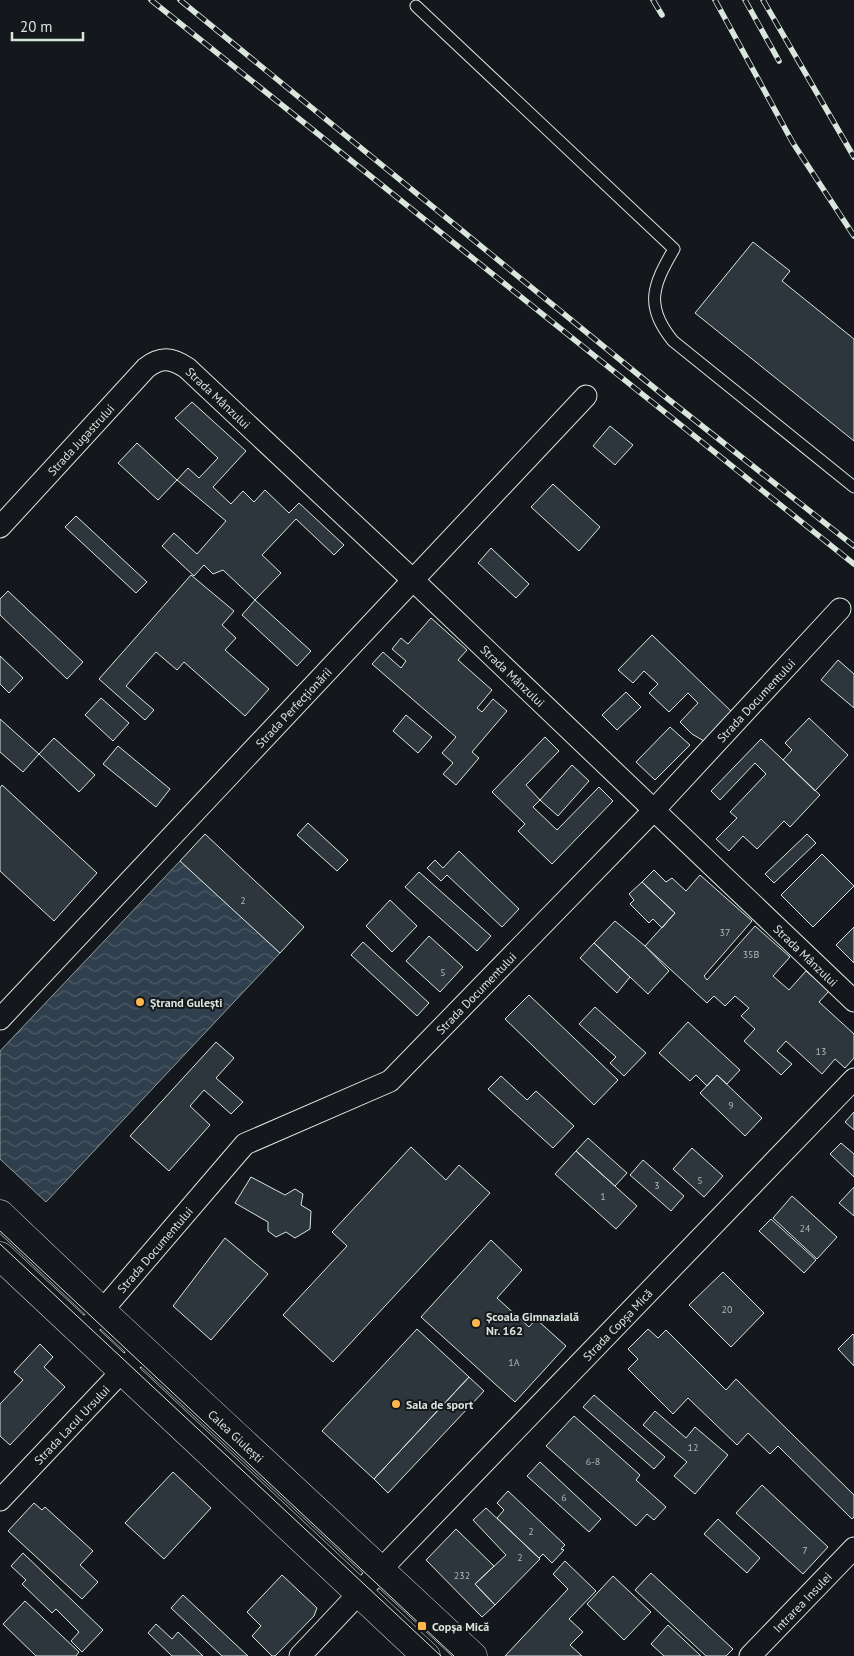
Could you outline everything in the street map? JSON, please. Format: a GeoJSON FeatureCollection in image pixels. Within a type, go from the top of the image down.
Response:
{"type":"FeatureCollection","features":[{"type":"Feature","properties":{"kind":"main road","name":"Calea Giulești"},"geometry":{"type":"LineString","coordinates":[[0,1214],[473,1656]]}},
{"type":"Feature","properties":{"kind":"main road"},"geometry":{"type":"LineString","coordinates":[[0,1256],[426,1656]]}},
{"type":"Feature","properties":{"kind":"street","name":"Strada Jugastrului"},"geometry":{"type":"LineString","coordinates":[[0,527],[146,368],[153,362],[165,359]]}},
{"type":"Feature","properties":{"kind":"street","name":"Strada Mânzului"},"geometry":{"type":"LineString","coordinates":[[165,359],[176,361],[187,368],[414,581],[854,1001]]}},
{"type":"Feature","properties":{"kind":"street","name":"Strada Perfecționării"},"geometry":{"type":"LineString","coordinates":[[0,1019],[586,396]]}},
{"type":"Feature","properties":{"kind":"street","name":"Strada Documentului"},"geometry":{"type":"LineString","coordinates":[[83,1333],[245,1144],[390,1081],[653,811],[840,609]]}},
{"type":"Feature","properties":{"kind":"street","name":"Strada Copșa Mică"},"geometry":{"type":"LineString","coordinates":[[300,1656],[380,1570],[854,1079]]}},
{"type":"Feature","properties":{"kind":"street","name":"Strada Lacul Ursului"},"geometry":{"type":"LineString","coordinates":[[0,1500],[143,1349]]}},
{"type":"Feature","properties":{"kind":"street","name":"Intrarea Insulei"},"geometry":{"type":"LineString","coordinates":[[750,1656],[854,1548]]}},
{"type":"Feature","properties":{"kind":"lane"},"geometry":{"type":"LineString","coordinates":[[416,6],[674,249],[665,264],[656,286],[654,303],[656,316],[673,341],[854,486]]}},
{"type":"Feature","properties":{"kind":"water","name":"Ștrand Gulești"},"geometry":{"type":"Polygon","coordinates":[[[180,861],[280,953],[46,1202],[0,1159],[0,1051],[180,861]]]}},
{"type":"Feature","properties":{"kind":"building"},"geometry":{"type":"Polygon","coordinates":[[[753,242],[790,271],[782,281],[854,339],[854,441],[695,313],[753,242]]]}},
{"type":"Feature","properties":{"kind":"building"},"geometry":{"type":"Polygon","coordinates":[[[192,402],[246,451],[213,487],[231,504],[243,491],[254,502],[265,490],[289,513],[299,503],[344,545],[334,555],[296,519],[262,555],[281,573],[255,600],[223,570],[213,574],[204,565],[194,576],[162,546],[174,533],[197,554],[226,521],[177,480],[188,468],[199,478],[218,458],[175,418],[192,402]]]}},
{"type":"Feature","properties":{"kind":"building"},"geometry":{"type":"Polygon","coordinates":[[[610,426],[633,445],[615,465],[593,446],[610,426]]]}},
{"type":"Feature","properties":{"kind":"building"},"geometry":{"type":"Polygon","coordinates":[[[137,443],[177,480],[158,500],[118,463],[137,443]]]}},
{"type":"Feature","properties":{"kind":"building"},"geometry":{"type":"Polygon","coordinates":[[[553,484],[600,527],[579,551],[531,507],[553,484]]]}},
{"type":"Feature","properties":{"kind":"building"},"geometry":{"type":"Polygon","coordinates":[[[76,516],[147,582],[136,593],[65,527],[76,516]]]}},
{"type":"Feature","properties":{"kind":"building"},"geometry":{"type":"Polygon","coordinates":[[[491,548],[529,584],[516,598],[478,563],[491,548]]]}},
{"type":"Feature","properties":{"kind":"building"},"geometry":{"type":"Polygon","coordinates":[[[191,575],[234,611],[222,625],[236,638],[225,650],[269,689],[245,716],[184,662],[177,670],[156,652],[126,686],[154,710],[145,720],[99,679],[191,575]]]}},
{"type":"Feature","properties":{"kind":"building"},"geometry":{"type":"Polygon","coordinates":[[[8,591],[83,662],[67,679],[0,615],[0,599],[8,591]]]}},
{"type":"Feature","properties":{"kind":"building"},"geometry":{"type":"Polygon","coordinates":[[[255,600],[311,651],[297,666],[242,615],[255,600]]]}},
{"type":"Feature","properties":{"kind":"building"},"geometry":{"type":"Polygon","coordinates":[[[431,618],[467,650],[458,660],[492,690],[477,708],[482,712],[493,699],[507,711],[472,752],[479,758],[456,785],[443,774],[453,763],[442,753],[456,737],[372,664],[383,652],[401,668],[406,661],[392,649],[401,638],[408,644],[431,618]]]}},
{"type":"Feature","properties":{"kind":"building"},"geometry":{"type":"Polygon","coordinates":[[[652,635],[732,712],[704,741],[692,734],[680,722],[698,703],[688,693],[669,712],[649,693],[658,684],[644,671],[633,683],[618,670],[652,635]]]}},
{"type":"Feature","properties":{"kind":"building"},"geometry":{"type":"Polygon","coordinates":[[[0,656],[23,678],[9,693],[0,684],[0,656]]]}},
{"type":"Feature","properties":{"kind":"building"},"geometry":{"type":"Polygon","coordinates":[[[838,660],[854,674],[854,708],[821,680],[838,660]]]}},
{"type":"Feature","properties":{"kind":"building"},"geometry":{"type":"Polygon","coordinates":[[[626,692],[641,707],[617,730],[602,715],[626,692]]]}},
{"type":"Feature","properties":{"kind":"building"},"geometry":{"type":"Polygon","coordinates":[[[101,698],[129,723],[113,741],[85,715],[101,698]]]}},
{"type":"Feature","properties":{"kind":"building"},"geometry":{"type":"Polygon","coordinates":[[[406,715],[432,737],[418,753],[393,731],[406,715]]]}},
{"type":"Feature","properties":{"kind":"building"},"geometry":{"type":"Polygon","coordinates":[[[809,718],[848,755],[815,791],[783,760],[792,750],[785,743],[809,718]]]}},
{"type":"Feature","properties":{"kind":"building"},"geometry":{"type":"Polygon","coordinates":[[[0,719],[39,754],[23,772],[0,752],[0,719]]]}},
{"type":"Feature","properties":{"kind":"building"},"geometry":{"type":"Polygon","coordinates":[[[670,727],[690,745],[655,780],[636,762],[670,727]]]}},
{"type":"Feature","properties":{"kind":"building"},"geometry":{"type":"Polygon","coordinates":[[[545,737],[559,751],[526,785],[540,800],[533,807],[557,830],[599,787],[613,801],[552,864],[518,831],[525,824],[492,792],[545,737]]]}},
{"type":"Feature","properties":{"kind":"building"},"geometry":{"type":"Polygon","coordinates":[[[54,738],[95,775],[79,792],[39,754],[54,738]]]}},
{"type":"Feature","properties":{"kind":"building"},"geometry":{"type":"Polygon","coordinates":[[[761,739],[820,795],[790,827],[784,821],[757,849],[743,836],[729,851],[716,839],[737,818],[730,812],[766,774],[755,763],[720,800],[711,791],[761,739]]]}},
{"type":"Feature","properties":{"kind":"building"},"geometry":{"type":"Polygon","coordinates":[[[118,746],[170,789],[156,807],[103,764],[118,746]]]}},
{"type":"Feature","properties":{"kind":"building"},"geometry":{"type":"Polygon","coordinates":[[[572,765],[589,781],[558,816],[540,800],[572,765]]]}},
{"type":"Feature","properties":{"kind":"building"},"geometry":{"type":"Polygon","coordinates":[[[2,785],[97,873],[54,921],[0,871],[0,788],[2,785]]]}},
{"type":"Feature","properties":{"kind":"building"},"geometry":{"type":"Polygon","coordinates":[[[308,823],[348,860],[337,871],[297,835],[308,823]]]}},
{"type":"Feature","properties":{"kind":"building"},"geometry":{"type":"Polygon","coordinates":[[[205,834],[304,927],[280,953],[180,861],[205,834]]]}},
{"type":"Feature","properties":{"kind":"building"},"geometry":{"type":"Polygon","coordinates":[[[807,834],[816,843],[774,883],[765,874],[807,834]]]}},
{"type":"Feature","properties":{"kind":"building"},"geometry":{"type":"Polygon","coordinates":[[[459,851],[519,909],[502,927],[447,875],[441,881],[427,868],[435,860],[443,868],[459,851]]]}},
{"type":"Feature","properties":{"kind":"building"},"geometry":{"type":"Polygon","coordinates":[[[822,854],[854,886],[813,927],[781,895],[822,854]]]}},
{"type":"Feature","properties":{"kind":"building"},"geometry":{"type":"Polygon","coordinates":[[[654,870],[666,882],[672,878],[686,891],[700,875],[752,921],[704,976],[707,980],[755,926],[790,957],[773,976],[789,990],[806,971],[829,991],[819,1002],[854,1034],[854,1058],[845,1068],[835,1059],[822,1074],[786,1041],[777,1051],[792,1064],[781,1075],[744,1041],[755,1029],[741,1016],[749,1008],[735,996],[725,1006],[714,996],[707,1003],[645,946],[675,913],[642,882],[654,870]]]}},
{"type":"Feature","properties":{"kind":"building"},"geometry":{"type":"Polygon","coordinates":[[[419,872],[491,936],[477,951],[405,887],[419,872]]]}},
{"type":"Feature","properties":{"kind":"building"},"geometry":{"type":"Polygon","coordinates":[[[642,882],[675,913],[662,928],[653,919],[649,923],[630,904],[634,900],[629,894],[642,882]]]}},
{"type":"Feature","properties":{"kind":"building"},"geometry":{"type":"Polygon","coordinates":[[[390,900],[417,926],[392,952],[366,926],[390,900]]]}},
{"type":"Feature","properties":{"kind":"building"},"geometry":{"type":"Polygon","coordinates":[[[615,921],[645,946],[669,971],[648,994],[594,943],[615,921]]]}},
{"type":"Feature","properties":{"kind":"building"},"geometry":{"type":"Polygon","coordinates":[[[854,927],[854,963],[836,945],[854,927]]]}},
{"type":"Feature","properties":{"kind":"building"},"geometry":{"type":"Polygon","coordinates":[[[429,936],[463,967],[440,992],[406,961],[429,936]]]}},
{"type":"Feature","properties":{"kind":"building"},"geometry":{"type":"Polygon","coordinates":[[[363,942],[429,1003],[417,1016],[351,955],[363,942]]]}},
{"type":"Feature","properties":{"kind":"building"},"geometry":{"type":"Polygon","coordinates":[[[594,943],[630,977],[617,993],[580,958],[594,943]]]}},
{"type":"Feature","properties":{"kind":"building"},"geometry":{"type":"Polygon","coordinates":[[[529,995],[618,1080],[594,1105],[505,1019],[529,995]]]}},
{"type":"Feature","properties":{"kind":"building"},"geometry":{"type":"Polygon","coordinates":[[[595,1007],[646,1053],[624,1076],[610,1063],[616,1057],[579,1024],[595,1007]]]}},
{"type":"Feature","properties":{"kind":"building"},"geometry":{"type":"Polygon","coordinates":[[[688,1022],[740,1070],[727,1084],[717,1075],[707,1086],[696,1075],[690,1081],[659,1053],[688,1022]]]}},
{"type":"Feature","properties":{"kind":"building"},"geometry":{"type":"Polygon","coordinates":[[[216,1042],[234,1058],[216,1078],[243,1102],[231,1114],[204,1090],[190,1106],[210,1125],[169,1171],[130,1136],[216,1042]]]}},
{"type":"Feature","properties":{"kind":"building"},"geometry":{"type":"Polygon","coordinates":[[[717,1075],[762,1118],[745,1136],[700,1093],[717,1075]]]}},
{"type":"Feature","properties":{"kind":"building"},"geometry":{"type":"Polygon","coordinates":[[[501,1076],[527,1100],[536,1091],[574,1126],[553,1148],[488,1089],[501,1076]]]}},
{"type":"Feature","properties":{"kind":"building"},"geometry":{"type":"Polygon","coordinates":[[[854,1112],[854,1130],[845,1122],[854,1112]]]}},
{"type":"Feature","properties":{"kind":"building"},"geometry":{"type":"Polygon","coordinates":[[[588,1138],[627,1173],[615,1186],[576,1151],[588,1138]]]}},
{"type":"Feature","properties":{"kind":"building"},"geometry":{"type":"Polygon","coordinates":[[[841,1143],[854,1154],[854,1177],[830,1154],[841,1143]]]}},
{"type":"Feature","properties":{"kind":"building"},"geometry":{"type":"Polygon","coordinates":[[[411,1147],[446,1180],[459,1165],[490,1193],[333,1362],[283,1315],[347,1246],[332,1232],[411,1147]]]}},
{"type":"Feature","properties":{"kind":"building"},"geometry":{"type":"Polygon","coordinates":[[[692,1148],[723,1176],[704,1197],[673,1169],[692,1148]]]}},
{"type":"Feature","properties":{"kind":"building"},"geometry":{"type":"Polygon","coordinates":[[[576,1151],[637,1206],[616,1229],[555,1174],[576,1151]]]}},
{"type":"Feature","properties":{"kind":"building"},"geometry":{"type":"Polygon","coordinates":[[[643,1160],[684,1196],[671,1211],[630,1175],[643,1160]]]}},
{"type":"Feature","properties":{"kind":"building"},"geometry":{"type":"Polygon","coordinates":[[[251,1177],[285,1195],[295,1189],[303,1194],[301,1205],[311,1211],[310,1229],[295,1238],[286,1232],[276,1237],[268,1231],[268,1222],[235,1203],[251,1177]]]}},
{"type":"Feature","properties":{"kind":"building"},"geometry":{"type":"Polygon","coordinates":[[[854,1187],[854,1216],[839,1203],[854,1187]]]}},
{"type":"Feature","properties":{"kind":"building"},"geometry":{"type":"Polygon","coordinates":[[[792,1196],[837,1237],[817,1259],[773,1218],[792,1196]]]}},
{"type":"Feature","properties":{"kind":"building"},"geometry":{"type":"Polygon","coordinates":[[[771,1219],[816,1260],[804,1273],[759,1231],[771,1219]]]}},
{"type":"Feature","properties":{"kind":"building"},"geometry":{"type":"Polygon","coordinates":[[[225,1238],[268,1274],[211,1340],[173,1306],[225,1238]]]}},
{"type":"Feature","properties":{"kind":"building","name":"Școala Gimnazială Nr. 162"},"geometry":{"type":"Polygon","coordinates":[[[491,1240],[522,1270],[497,1298],[529,1327],[536,1319],[566,1346],[515,1402],[421,1317],[491,1240]]]}},
{"type":"Feature","properties":{"kind":"building"},"geometry":{"type":"Polygon","coordinates":[[[723,1272],[764,1313],[731,1347],[689,1305],[723,1272]]]}},
{"type":"Feature","properties":{"kind":"building","name":"Sala de sport"},"geometry":{"type":"Polygon","coordinates":[[[417,1329],[469,1377],[374,1479],[322,1431],[417,1329]]]}},
{"type":"Feature","properties":{"kind":"building"},"geometry":{"type":"Polygon","coordinates":[[[648,1329],[658,1338],[666,1330],[726,1390],[736,1379],[854,1495],[854,1517],[852,1519],[778,1446],[770,1454],[748,1433],[737,1445],[688,1398],[673,1414],[628,1369],[638,1359],[628,1349],[648,1329]]]}},
{"type":"Feature","properties":{"kind":"building"},"geometry":{"type":"Polygon","coordinates":[[[854,1335],[854,1366],[838,1349],[854,1335]]]}},
{"type":"Feature","properties":{"kind":"building"},"geometry":{"type":"Polygon","coordinates":[[[40,1344],[53,1357],[44,1367],[65,1387],[10,1445],[0,1436],[0,1404],[23,1380],[14,1372],[40,1344]]]}},
{"type":"Feature","properties":{"kind":"building"},"geometry":{"type":"Polygon","coordinates":[[[469,1377],[484,1391],[388,1493],[374,1479],[469,1377]]]}},
{"type":"Feature","properties":{"kind":"building"},"geometry":{"type":"Polygon","coordinates":[[[594,1395],[665,1457],[654,1469],[583,1407],[594,1395]]]}},
{"type":"Feature","properties":{"kind":"building"},"geometry":{"type":"Polygon","coordinates":[[[655,1411],[686,1438],[695,1427],[728,1455],[695,1494],[674,1476],[687,1462],[643,1425],[655,1411]]]}},
{"type":"Feature","properties":{"kind":"building"},"geometry":{"type":"Polygon","coordinates":[[[574,1416],[640,1475],[636,1480],[666,1507],[654,1520],[647,1514],[636,1526],[546,1446],[574,1416]]]}},
{"type":"Feature","properties":{"kind":"building"},"geometry":{"type":"Polygon","coordinates":[[[540,1462],[601,1519],[589,1532],[527,1476],[540,1462]]]}},
{"type":"Feature","properties":{"kind":"building"},"geometry":{"type":"Polygon","coordinates":[[[173,1472],[211,1508],[164,1559],[125,1523],[173,1472]]]}},
{"type":"Feature","properties":{"kind":"building"},"geometry":{"type":"Polygon","coordinates":[[[762,1485],[828,1547],[803,1574],[736,1513],[762,1485]]]}},
{"type":"Feature","properties":{"kind":"building"},"geometry":{"type":"Polygon","coordinates":[[[508,1491],[565,1545],[561,1549],[564,1550],[552,1563],[543,1554],[539,1558],[497,1518],[504,1510],[497,1503],[508,1491]]]}},
{"type":"Feature","properties":{"kind":"building"},"geometry":{"type":"Polygon","coordinates":[[[34,1503],[42,1510],[45,1507],[93,1551],[80,1565],[98,1582],[82,1599],[8,1531],[34,1503]]]}},
{"type":"Feature","properties":{"kind":"building"},"geometry":{"type":"Polygon","coordinates":[[[486,1508],[540,1559],[495,1605],[475,1584],[506,1555],[473,1520],[486,1508]]]}},
{"type":"Feature","properties":{"kind":"building"},"geometry":{"type":"Polygon","coordinates":[[[718,1519],[760,1558],[747,1573],[704,1534],[718,1519]]]}},
{"type":"Feature","properties":{"kind":"building"},"geometry":{"type":"Polygon","coordinates":[[[456,1529],[494,1566],[475,1584],[495,1605],[482,1617],[426,1560],[456,1529]]]}},
{"type":"Feature","properties":{"kind":"building"},"geometry":{"type":"Polygon","coordinates":[[[23,1553],[103,1630],[82,1652],[71,1641],[79,1632],[56,1609],[52,1613],[22,1584],[26,1580],[11,1566],[23,1553]]]}},
{"type":"Feature","properties":{"kind":"building"},"geometry":{"type":"Polygon","coordinates":[[[565,1561],[596,1591],[569,1619],[583,1632],[570,1645],[582,1656],[505,1656],[568,1589],[553,1574],[565,1561]]]}},
{"type":"Feature","properties":{"kind":"building"},"geometry":{"type":"Polygon","coordinates":[[[651,1573],[733,1649],[726,1656],[706,1656],[635,1590],[651,1573]]]}},
{"type":"Feature","properties":{"kind":"building"},"geometry":{"type":"Polygon","coordinates":[[[282,1575],[317,1608],[314,1616],[275,1656],[272,1656],[252,1636],[261,1626],[247,1612],[282,1575]]]}},
{"type":"Feature","properties":{"kind":"building"},"geometry":{"type":"Polygon","coordinates":[[[613,1576],[651,1612],[624,1640],[587,1604],[613,1576]]]}},
{"type":"Feature","properties":{"kind":"building"},"geometry":{"type":"Polygon","coordinates":[[[183,1595],[248,1656],[222,1656],[171,1608],[183,1595]]]}},
{"type":"Feature","properties":{"kind":"building"},"geometry":{"type":"Polygon","coordinates":[[[25,1601],[79,1652],[76,1656],[36,1656],[3,1624],[25,1601]]]}},
{"type":"Feature","properties":{"kind":"building"},"geometry":{"type":"Polygon","coordinates":[[[156,1624],[172,1639],[178,1632],[203,1656],[172,1656],[148,1633],[156,1624]]]}},
{"type":"Feature","properties":{"kind":"building"},"geometry":{"type":"Polygon","coordinates":[[[668,1625],[701,1656],[664,1656],[651,1644],[668,1625]]]}},
{"type":"Feature","properties":{"kind":"tram line"},"geometry":{"type":"LineString","coordinates":[[0,1231],[454,1656]]}},
{"type":"Feature","properties":{"kind":"tram line"},"geometry":{"type":"LineString","coordinates":[[0,1244],[441,1656]]}},
{"type":"Feature","properties":{"kind":"railway"},"geometry":{"type":"LineString","coordinates":[[151,0],[854,564]]}},
{"type":"Feature","properties":{"kind":"railway"},"geometry":{"type":"LineString","coordinates":[[180,0],[668,399],[854,546]]}},
{"type":"Feature","properties":{"kind":"railway"},"geometry":{"type":"LineString","coordinates":[[653,0],[662,15]]}},
{"type":"Feature","properties":{"kind":"railway"},"geometry":{"type":"LineString","coordinates":[[715,0],[793,143],[854,236]]}},
{"type":"Feature","properties":{"kind":"railway"},"geometry":{"type":"LineString","coordinates":[[745,0],[779,61]]}},
{"type":"Feature","properties":{"kind":"railway"},"geometry":{"type":"LineString","coordinates":[[763,0],[854,157]]}},
{"type":"Feature","properties":{"kind":"place","name":"Ștrand Gulești"},"geometry":{"type":"Point","coordinates":[140,1002]}},
{"type":"Feature","properties":{"kind":"place","name":"Școala Gimnazială Nr. 162"},"geometry":{"type":"Point","coordinates":[476,1323]}},
{"type":"Feature","properties":{"kind":"place","name":"Sala de sport"},"geometry":{"type":"Point","coordinates":[396,1404]}},
{"type":"Feature","properties":{"kind":"place","name":"Copșa Mică"},"geometry":{"type":"Point","coordinates":[422,1626]}}]}
